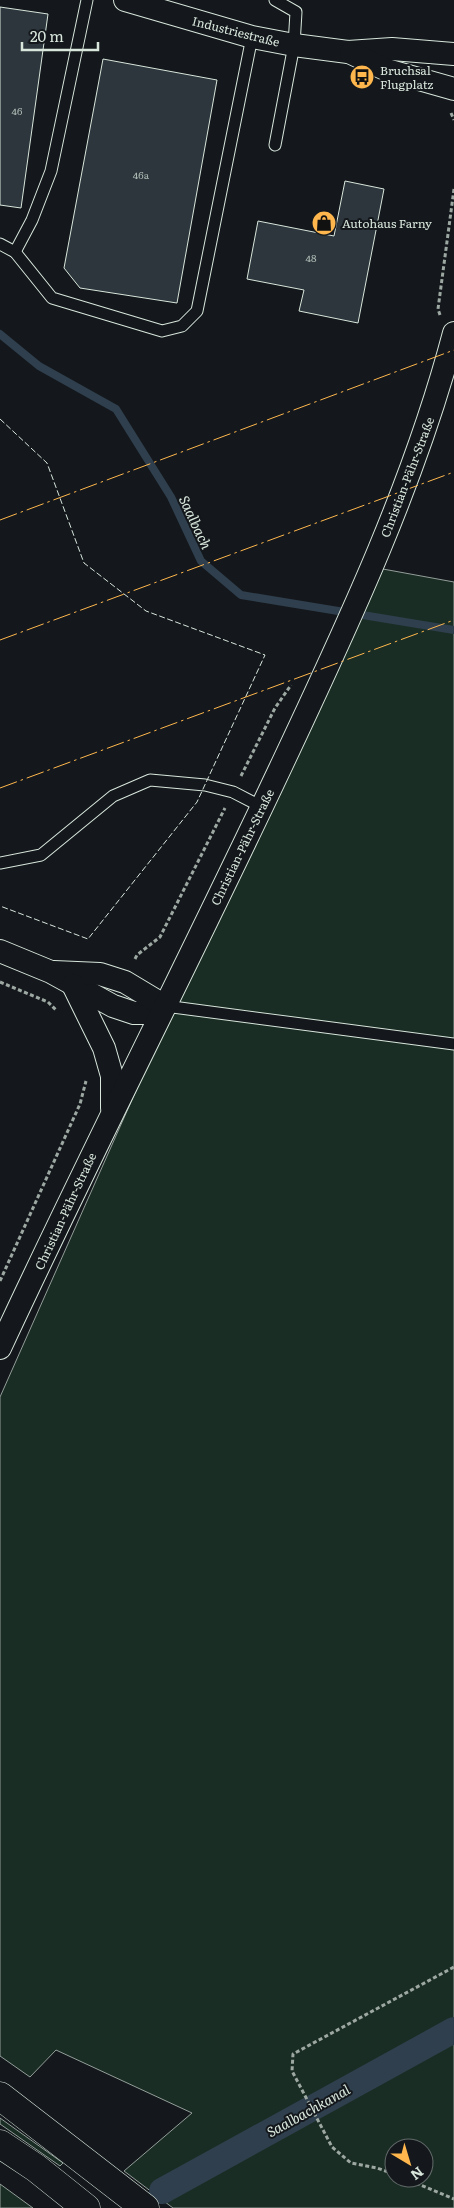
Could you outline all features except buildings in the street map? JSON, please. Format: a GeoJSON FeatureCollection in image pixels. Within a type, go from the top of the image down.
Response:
{"type":"FeatureCollection","features":[{"type":"Feature","properties":{"kind":"main road"},"geometry":{"type":"LineString","coordinates":[[0,2096],[145,2208]]}},
{"type":"Feature","properties":{"kind":"main road"},"geometry":{"type":"LineString","coordinates":[[0,2144],[36,2168],[86,2208]]}},
{"type":"Feature","properties":{"kind":"street","name":"Industriestraße"},"geometry":{"type":"LineString","coordinates":[[125,0],[252,37],[294,45],[348,52],[392,50],[454,54]]}},
{"type":"Feature","properties":{"kind":"street","name":"Industriestraße"},"geometry":{"type":"LineString","coordinates":[[348,52],[387,70],[420,81],[454,89]]}},
{"type":"Feature","properties":{"kind":"street","name":"Christian-Pähr-Straße"},"geometry":{"type":"LineString","coordinates":[[0,1348],[112,1111],[262,807],[343,635],[408,480],[452,342]]}},
{"type":"Feature","properties":{"kind":"street"},"geometry":{"type":"LineString","coordinates":[[0,951],[51,972],[113,1006],[134,1012],[150,1013],[165,1006]]}},
{"type":"Feature","properties":{"kind":"street"},"geometry":{"type":"LineString","coordinates":[[51,972],[100,974],[125,982],[165,1006]]}},
{"type":"Feature","properties":{"kind":"street"},"geometry":{"type":"LineString","coordinates":[[73,985],[104,1048],[112,1076],[112,1111]]}},
{"type":"Feature","properties":{"kind":"lane"},"geometry":{"type":"LineString","coordinates":[[14,252],[32,220],[51,171],[87,0]]}},
{"type":"Feature","properties":{"kind":"lane"},"geometry":{"type":"LineString","coordinates":[[275,0],[296,12],[294,45],[275,145]]}},
{"type":"Feature","properties":{"kind":"lane"},"geometry":{"type":"LineString","coordinates":[[0,244],[14,252],[52,298],[162,330],[182,326],[197,311],[252,37]]}},
{"type":"Feature","properties":{"kind":"lane"},"geometry":{"type":"LineString","coordinates":[[0,863],[41,856],[113,796],[150,780],[205,785],[233,792],[262,807]]}},
{"type":"Feature","properties":{"kind":"lane"},"geometry":{"type":"LineString","coordinates":[[165,1006],[454,1044]]}},
{"type":"Feature","properties":{"kind":"path"},"geometry":{"type":"LineString","coordinates":[[452,342],[438,309],[454,189]]}},
{"type":"Feature","properties":{"kind":"path"},"geometry":{"type":"LineString","coordinates":[[125,982],[137,955],[160,937],[275,708],[294,680]]}},
{"type":"Feature","properties":{"kind":"path"},"geometry":{"type":"LineString","coordinates":[[0,982],[48,1002],[61,1015]]}},
{"type":"Feature","properties":{"kind":"path"},"geometry":{"type":"LineString","coordinates":[[0,1281],[80,1104],[87,1079]]}},
{"type":"Feature","properties":{"kind":"path"},"geometry":{"type":"LineString","coordinates":[[384,2170],[351,2163],[340,2156],[332,2147],[292,2072],[293,2054],[454,1967]]}},
{"type":"Feature","properties":{"kind":"path"},"geometry":{"type":"LineString","coordinates":[[428,2188],[454,2199]]}},
{"type":"Feature","properties":{"kind":"green space"},"geometry":{"type":"Polygon","coordinates":[[[372,567],[454,582],[454,2208],[173,2208],[124,2171],[192,2113],[56,2050],[30,2077],[0,2056],[0,1397],[262,807],[372,567]]]}},
{"type":"Feature","properties":{"kind":"green space"},"geometry":{"type":"Polygon","coordinates":[[[0,2118],[63,2163],[60,2166],[0,2124],[0,2118]]]}},
{"type":"Feature","properties":{"kind":"green space"},"geometry":{"type":"Polygon","coordinates":[[[0,2184],[33,2208],[0,2208],[0,2184]]]}},
{"type":"Feature","properties":{"kind":"waterway","name":"Saalbach"},"geometry":{"type":"LineString","coordinates":[[0,334],[39,366],[116,409],[171,497],[201,561],[241,595],[454,630]]}},
{"type":"Feature","properties":{"kind":"waterway","name":"Saalbachkanal"},"geometry":{"type":"LineString","coordinates":[[162,2191],[454,2030]]}},
{"type":"Feature","properties":{"kind":"fence"},"geometry":{"type":"LineString","coordinates":[[0,419],[47,463],[84,563],[146,611],[265,655],[197,802],[88,939],[0,906]]}},
{"type":"Feature","properties":{"kind":"power"},"geometry":{"type":"LineString","coordinates":[[0,520],[454,350]]}},
{"type":"Feature","properties":{"kind":"power"},"geometry":{"type":"LineString","coordinates":[[0,640],[454,472]]}},
{"type":"Feature","properties":{"kind":"power"},"geometry":{"type":"LineString","coordinates":[[0,788],[454,620]]}},
{"type":"Feature","properties":{"kind":"place","name":"Bruchsal Flugplatz"},"geometry":{"type":"Point","coordinates":[362,77]}},
{"type":"Feature","properties":{"kind":"place","name":"Autohaus Farny"},"geometry":{"type":"Point","coordinates":[324,223]}}]}
